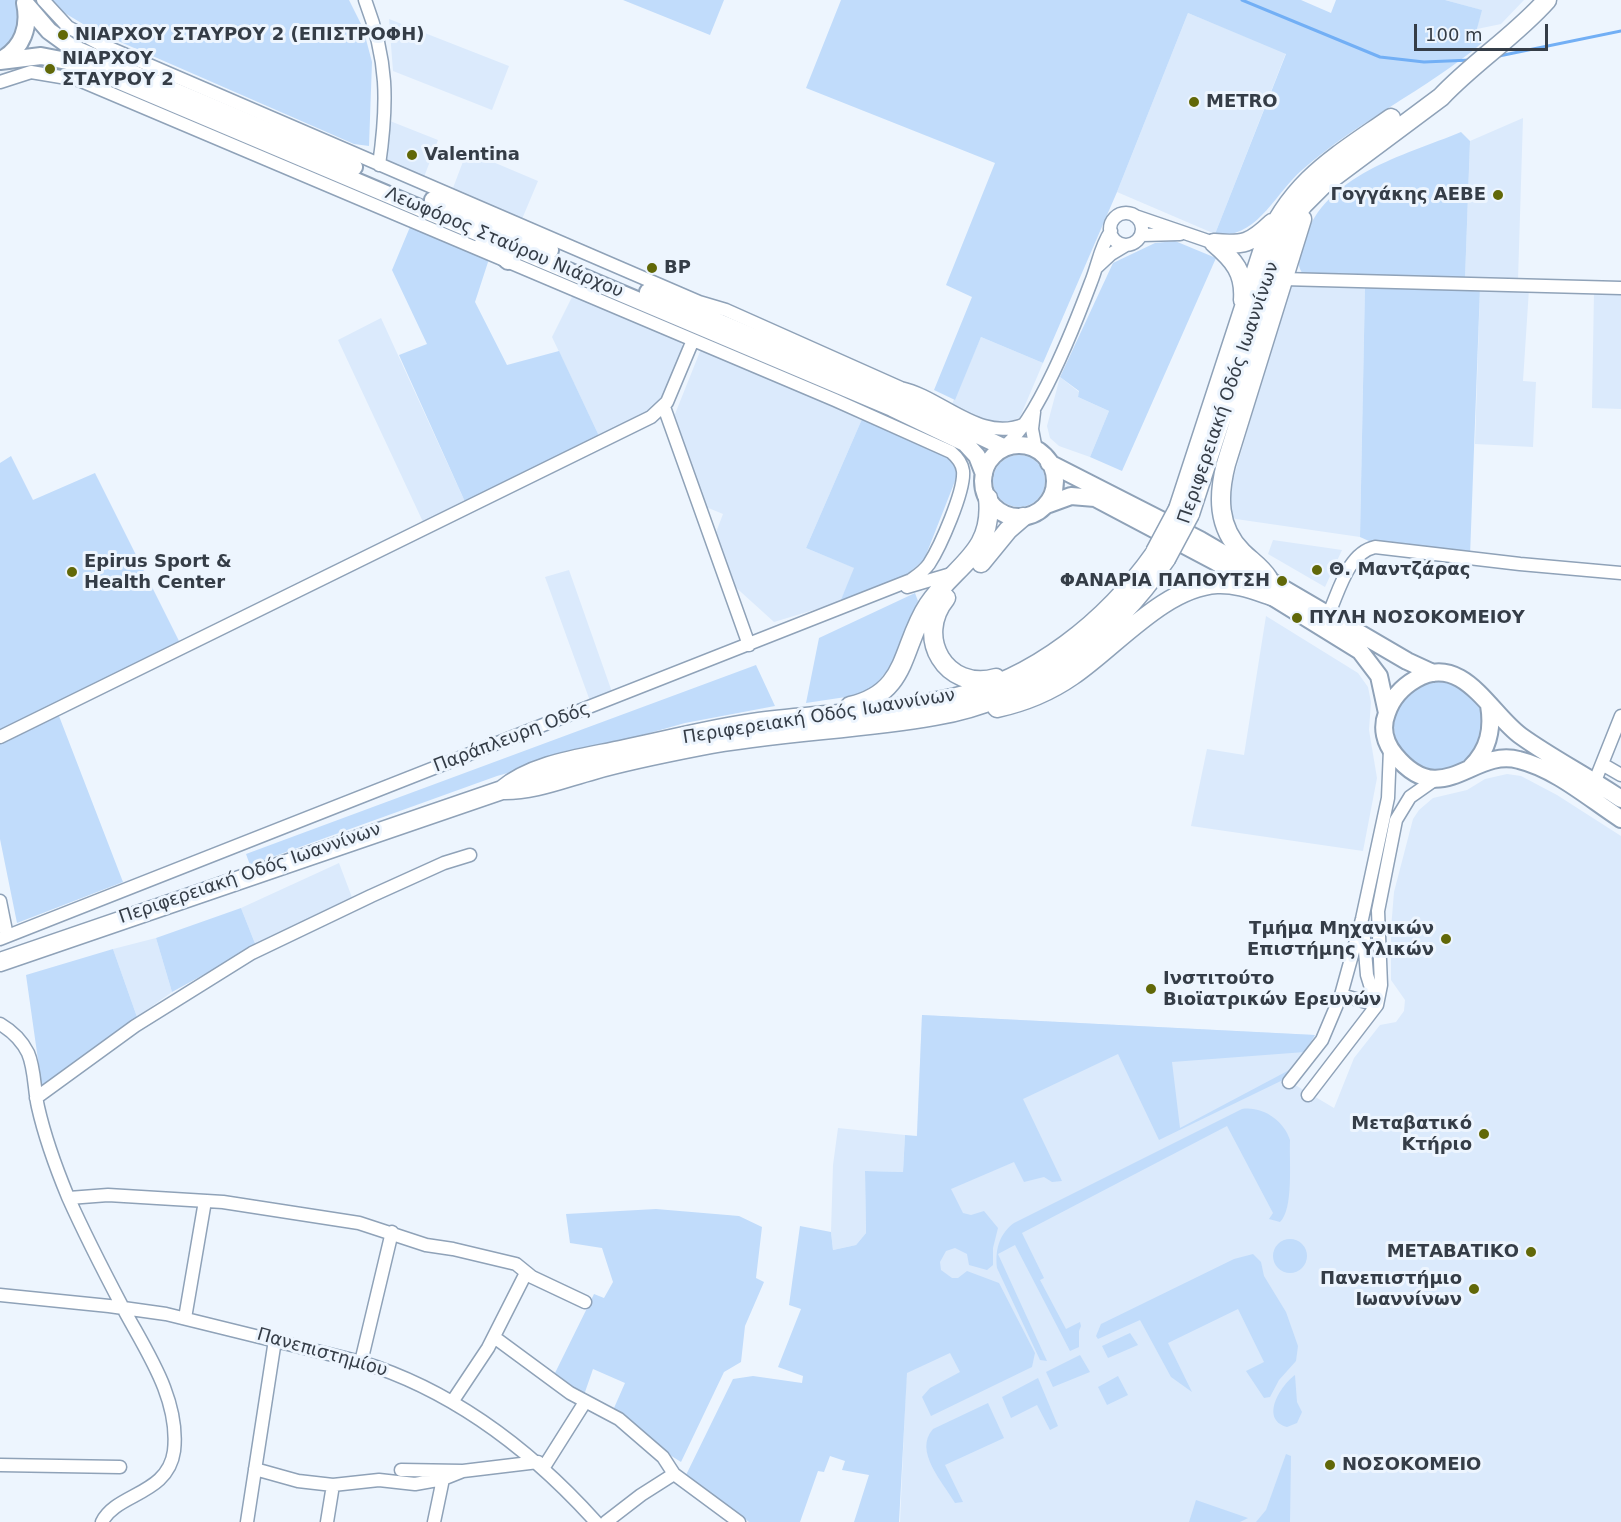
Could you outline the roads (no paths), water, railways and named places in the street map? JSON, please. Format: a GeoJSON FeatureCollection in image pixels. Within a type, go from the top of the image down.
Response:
{"type":"FeatureCollection","features":[{"type":"Feature","properties":{"kind":"highway","name":"Περιφερειακή Οδός Ιωαννίνων"},"geometry":{"type":"LineString","coordinates":[[0,962],[502,789],[530,788],[605,767],[737,740],[950,713],[1028,684],[1073,657],[1123,614],[1160,556],[1184,512],[1288,225],[1303,205],[1323,185],[1429,107],[1462,76],[1504,42],[1547,0]]}},
{"type":"Feature","properties":{"kind":"highway","name":"Περιφερειακή Οδός Ιωαννίνων"},"geometry":{"type":"LineString","coordinates":[[1184,512],[1263,249],[1290,198],[1322,167],[1420,98],[1462,76]]}},
{"type":"Feature","properties":{"kind":"highway"},"geometry":{"type":"LineString","coordinates":[[1268,578],[1233,541],[1223,519],[1220,498],[1229,455],[1302,218],[1303,205]]}},
{"type":"Feature","properties":{"kind":"highway"},"geometry":{"type":"LineString","coordinates":[[1214,243],[1237,246],[1245,244],[1256,238],[1278,218]]}},
{"type":"Feature","properties":{"kind":"highway"},"geometry":{"type":"LineString","coordinates":[[1214,243],[1230,257],[1241,273],[1244,291],[1242,315]]}},
{"type":"Feature","properties":{"kind":"highway"},"geometry":{"type":"LineString","coordinates":[[817,716],[867,701],[889,686],[900,671],[925,610],[985,538],[989,524],[988,498]]}},
{"type":"Feature","properties":{"kind":"highway"},"geometry":{"type":"LineString","coordinates":[[1018,674],[985,680],[963,677],[950,669],[941,659],[935,646],[933,630],[938,611],[946,599],[980,565],[1008,530],[1023,517]]}},
{"type":"Feature","properties":{"kind":"highway","name":"Περιφερειακή Οδός Ιωαννίνων"},"geometry":{"type":"LineString","coordinates":[[502,789],[517,777],[619,751],[757,722],[954,698],[993,685],[1018,674],[1056,650],[1092,623],[1160,556]]}},
{"type":"Feature","properties":{"kind":"highway"},"geometry":{"type":"LineString","coordinates":[[950,713],[976,712],[1012,704],[1059,685],[1164,605],[1189,590],[1205,585],[1229,584],[1275,597]]}},
{"type":"Feature","properties":{"kind":"main road","name":"Λεωφόρος Σταύρου Νιάρχου"},"geometry":{"type":"LineString","coordinates":[[0,60],[13,52],[24,34],[27,18],[25,2]]}},
{"type":"Feature","properties":{"kind":"main road","name":"Λεωφόρος Σταύρου Νιάρχου"},"geometry":{"type":"LineString","coordinates":[[25,2],[50,31],[79,51],[930,412],[1003,447]]}},
{"type":"Feature","properties":{"kind":"main road","name":"Λεωφόρος Σταύρου Νιάρχου"},"geometry":{"type":"LineString","coordinates":[[0,60],[41,56],[76,63],[437,214],[953,437],[974,451],[984,474]]}},
{"type":"Feature","properties":{"kind":"main road"},"geometry":{"type":"LineString","coordinates":[[437,214],[454,229],[497,249],[508,261]]}},
{"type":"Feature","properties":{"kind":"main road"},"geometry":{"type":"LineString","coordinates":[[711,305],[742,332]]}},
{"type":"Feature","properties":{"kind":"main road"},"geometry":{"type":"LineString","coordinates":[[693,340],[711,332]]}},
{"type":"Feature","properties":{"kind":"main road"},"geometry":{"type":"LineString","coordinates":[[901,388],[920,401],[930,412]]}},
{"type":"Feature","properties":{"kind":"main road"},"geometry":{"type":"LineString","coordinates":[[1621,799],[1523,738],[1504,723],[1477,689],[1466,681],[1448,674],[1433,673],[1407,661],[1329,613],[1161,518],[1049,463],[1036,450],[1022,446],[1003,447],[991,458],[984,474],[988,498],[999,511],[1009,516],[1023,517],[1071,496],[1095,498],[1275,597],[1368,658],[1381,683],[1387,713],[1385,732],[1390,749],[1415,773],[1437,778],[1455,777],[1491,760],[1518,759],[1553,775],[1621,819]]}},
{"type":"Feature","properties":{"kind":"main road"},"geometry":{"type":"LineString","coordinates":[[1049,463],[1055,479],[1049,504]]}},
{"type":"Feature","properties":{"kind":"main road"},"geometry":{"type":"LineString","coordinates":[[1387,713],[1399,692],[1408,683],[1433,673]]}},
{"type":"Feature","properties":{"kind":"main road"},"geometry":{"type":"LineString","coordinates":[[1466,772],[1484,752],[1488,741],[1491,718],[1489,705]]}},
{"type":"Feature","properties":{"kind":"street"},"geometry":{"type":"LineString","coordinates":[[43,0],[56,16],[84,36],[379,165],[901,388],[919,393],[989,429],[1013,429],[1025,424]]}},
{"type":"Feature","properties":{"kind":"street"},"geometry":{"type":"LineString","coordinates":[[365,0],[384,60],[384,127],[379,165]]}},
{"type":"Feature","properties":{"kind":"street"},"geometry":{"type":"LineString","coordinates":[[0,81],[32,72],[79,80],[693,340],[664,407],[634,426],[0,737]]}},
{"type":"Feature","properties":{"kind":"street"},"geometry":{"type":"LineString","coordinates":[[1003,447],[1014,439],[1037,402],[1096,268],[1111,231],[1112,222],[1118,215],[1126,213],[1214,243]]}},
{"type":"Feature","properties":{"kind":"street"},"geometry":{"type":"LineString","coordinates":[[1135,216],[1141,222],[1141,236]]}},
{"type":"Feature","properties":{"kind":"street"},"geometry":{"type":"LineString","coordinates":[[1111,231],[1118,242],[1126,245]]}},
{"type":"Feature","properties":{"kind":"street"},"geometry":{"type":"LineString","coordinates":[[1096,268],[1111,254],[1135,242],[1141,236],[1188,234]]}},
{"type":"Feature","properties":{"kind":"street"},"geometry":{"type":"LineString","coordinates":[[1283,279],[1621,288]]}},
{"type":"Feature","properties":{"kind":"street","name":"Παράπλευρη Οδός"},"geometry":{"type":"LineString","coordinates":[[3,938],[894,588],[916,576],[930,562],[961,488],[963,474],[960,461],[947,450],[693,340]]}},
{"type":"Feature","properties":{"kind":"street"},"geometry":{"type":"LineString","coordinates":[[1036,450],[1032,422],[1037,402]]}},
{"type":"Feature","properties":{"kind":"street"},"geometry":{"type":"LineString","coordinates":[[664,407],[749,645]]}},
{"type":"Feature","properties":{"kind":"street"},"geometry":{"type":"LineString","coordinates":[[1329,613],[1353,561],[1362,552],[1375,547],[1621,573]]}},
{"type":"Feature","properties":{"kind":"street"},"geometry":{"type":"LineString","coordinates":[[894,588],[908,587],[955,573]]}},
{"type":"Feature","properties":{"kind":"street"},"geometry":{"type":"LineString","coordinates":[[1595,781],[1621,716]]}},
{"type":"Feature","properties":{"kind":"street"},"geometry":{"type":"LineString","coordinates":[[1289,1082],[1322,1040],[1341,995],[1362,919],[1388,798],[1390,749]]}},
{"type":"Feature","properties":{"kind":"street"},"geometry":{"type":"LineString","coordinates":[[1602,764],[1621,775]]}},
{"type":"Feature","properties":{"kind":"street"},"geometry":{"type":"LineString","coordinates":[[1308,1095],[1377,1005],[1381,986],[1378,911],[1396,820],[1410,797],[1437,778]]}},
{"type":"Feature","properties":{"kind":"street"},"geometry":{"type":"LineString","coordinates":[[36,1098],[135,1026],[252,953],[444,863],[470,855]]}},
{"type":"Feature","properties":{"kind":"street"},"geometry":{"type":"LineString","coordinates":[[0,901],[3,938]]}},
{"type":"Feature","properties":{"kind":"street"},"geometry":{"type":"LineString","coordinates":[[1362,919],[1368,975],[1377,1005]]}},
{"type":"Feature","properties":{"kind":"street"},"geometry":{"type":"LineString","coordinates":[[1341,995],[1377,1005]]}},
{"type":"Feature","properties":{"kind":"street"},"geometry":{"type":"LineString","coordinates":[[0,1024],[13,1033],[28,1053],[36,1098],[56,1168],[169,1401],[174,1423],[174,1452],[169,1466],[159,1479],[108,1513],[102,1522]]}},
{"type":"Feature","properties":{"kind":"street"},"geometry":{"type":"LineString","coordinates":[[69,1198],[108,1195],[205,1201],[342,1220],[392,1232],[426,1245],[509,1262],[585,1302]]}},
{"type":"Feature","properties":{"kind":"street"},"geometry":{"type":"LineString","coordinates":[[185,1318],[205,1201]]}},
{"type":"Feature","properties":{"kind":"street"},"geometry":{"type":"LineString","coordinates":[[361,1362],[392,1232]]}},
{"type":"Feature","properties":{"kind":"street"},"geometry":{"type":"LineString","coordinates":[[452,1402],[494,1337],[526,1272]]}},
{"type":"Feature","properties":{"kind":"street","name":"Πανεπιστημίου"},"geometry":{"type":"LineString","coordinates":[[0,1295],[123,1307],[185,1318],[361,1362],[421,1384],[452,1402],[541,1464],[596,1522]]}},
{"type":"Feature","properties":{"kind":"street"},"geometry":{"type":"LineString","coordinates":[[494,1337],[585,1402],[626,1425],[663,1457],[675,1474],[739,1522]]}},
{"type":"Feature","properties":{"kind":"street"},"geometry":{"type":"LineString","coordinates":[[247,1522],[275,1340]]}},
{"type":"Feature","properties":{"kind":"street"},"geometry":{"type":"LineString","coordinates":[[401,1470],[463,1471],[541,1464],[585,1402]]}},
{"type":"Feature","properties":{"kind":"street"},"geometry":{"type":"LineString","coordinates":[[0,1465],[120,1467]]}},
{"type":"Feature","properties":{"kind":"street"},"geometry":{"type":"LineString","coordinates":[[255,1469],[304,1482],[333,1485],[379,1480],[415,1484],[443,1479],[463,1471]]}},
{"type":"Feature","properties":{"kind":"street"},"geometry":{"type":"LineString","coordinates":[[606,1522],[641,1495],[675,1474]]}},
{"type":"Feature","properties":{"kind":"street"},"geometry":{"type":"LineString","coordinates":[[434,1522],[443,1479]]}},
{"type":"Feature","properties":{"kind":"street"},"geometry":{"type":"LineString","coordinates":[[327,1522],[333,1485]]}},
{"type":"Feature","properties":{"kind":"waterway"},"geometry":{"type":"LineString","coordinates":[[1242,0],[1380,57],[1424,62],[1471,60]]}},
{"type":"Feature","properties":{"kind":"waterway"},"geometry":{"type":"LineString","coordinates":[[1499,56],[1621,31]]}},
{"type":"Feature","properties":{"kind":"place","name":"ΝΙΑΡΧΟΥ ΣΤΑΥΡΟΥ 2 (ΕΠΙΣΤΡΟΦΗ)"},"geometry":{"type":"Point","coordinates":[63,35]}},
{"type":"Feature","properties":{"kind":"place","name":"ΝΙΑΡΧΟΥ ΣΤΑΥΡΟΥ 2"},"geometry":{"type":"Point","coordinates":[50,69]}},
{"type":"Feature","properties":{"kind":"place","name":"METRO"},"geometry":{"type":"Point","coordinates":[1194,102]}},
{"type":"Feature","properties":{"kind":"place","name":"Valentina"},"geometry":{"type":"Point","coordinates":[412,155]}},
{"type":"Feature","properties":{"kind":"place","name":"Γογγάκης ΑΕΒΕ"},"geometry":{"type":"Point","coordinates":[1498,195]}},
{"type":"Feature","properties":{"kind":"place","name":"BP"},"geometry":{"type":"Point","coordinates":[652,268]}},
{"type":"Feature","properties":{"kind":"place","name":"Θ. Μαντζάρας"},"geometry":{"type":"Point","coordinates":[1317,570]}},
{"type":"Feature","properties":{"kind":"place","name":"Epirus Sport & Health Center"},"geometry":{"type":"Point","coordinates":[72,572]}},
{"type":"Feature","properties":{"kind":"place","name":"ΦΑΝΑΡΙΑ ΠΑΠΟΥΤΣΗ"},"geometry":{"type":"Point","coordinates":[1282,581]}},
{"type":"Feature","properties":{"kind":"place","name":"ΠΥΛΗ ΝΟΣΟΚΟΜΕΙΟΥ"},"geometry":{"type":"Point","coordinates":[1297,618]}},
{"type":"Feature","properties":{"kind":"place","name":"Τμήμα Μηχανικών Επιστήμης Υλικών"},"geometry":{"type":"Point","coordinates":[1446,939]}},
{"type":"Feature","properties":{"kind":"place","name":"Ινστιτούτο Βιοϊατρικών Ερευνών"},"geometry":{"type":"Point","coordinates":[1151,989]}},
{"type":"Feature","properties":{"kind":"place","name":"Μεταβατικό Κτήριο"},"geometry":{"type":"Point","coordinates":[1484,1134]}},
{"type":"Feature","properties":{"kind":"place","name":"ΜΕΤΑΒΑΤΙΚΟ"},"geometry":{"type":"Point","coordinates":[1531,1252]}},
{"type":"Feature","properties":{"kind":"place","name":"Πανεπιστήμιο Ιωαννίνων"},"geometry":{"type":"Point","coordinates":[1474,1289]}},
{"type":"Feature","properties":{"kind":"place","name":"ΝΟΣΟΚΟΜΕΙΟ"},"geometry":{"type":"Point","coordinates":[1330,1465]}}]}
